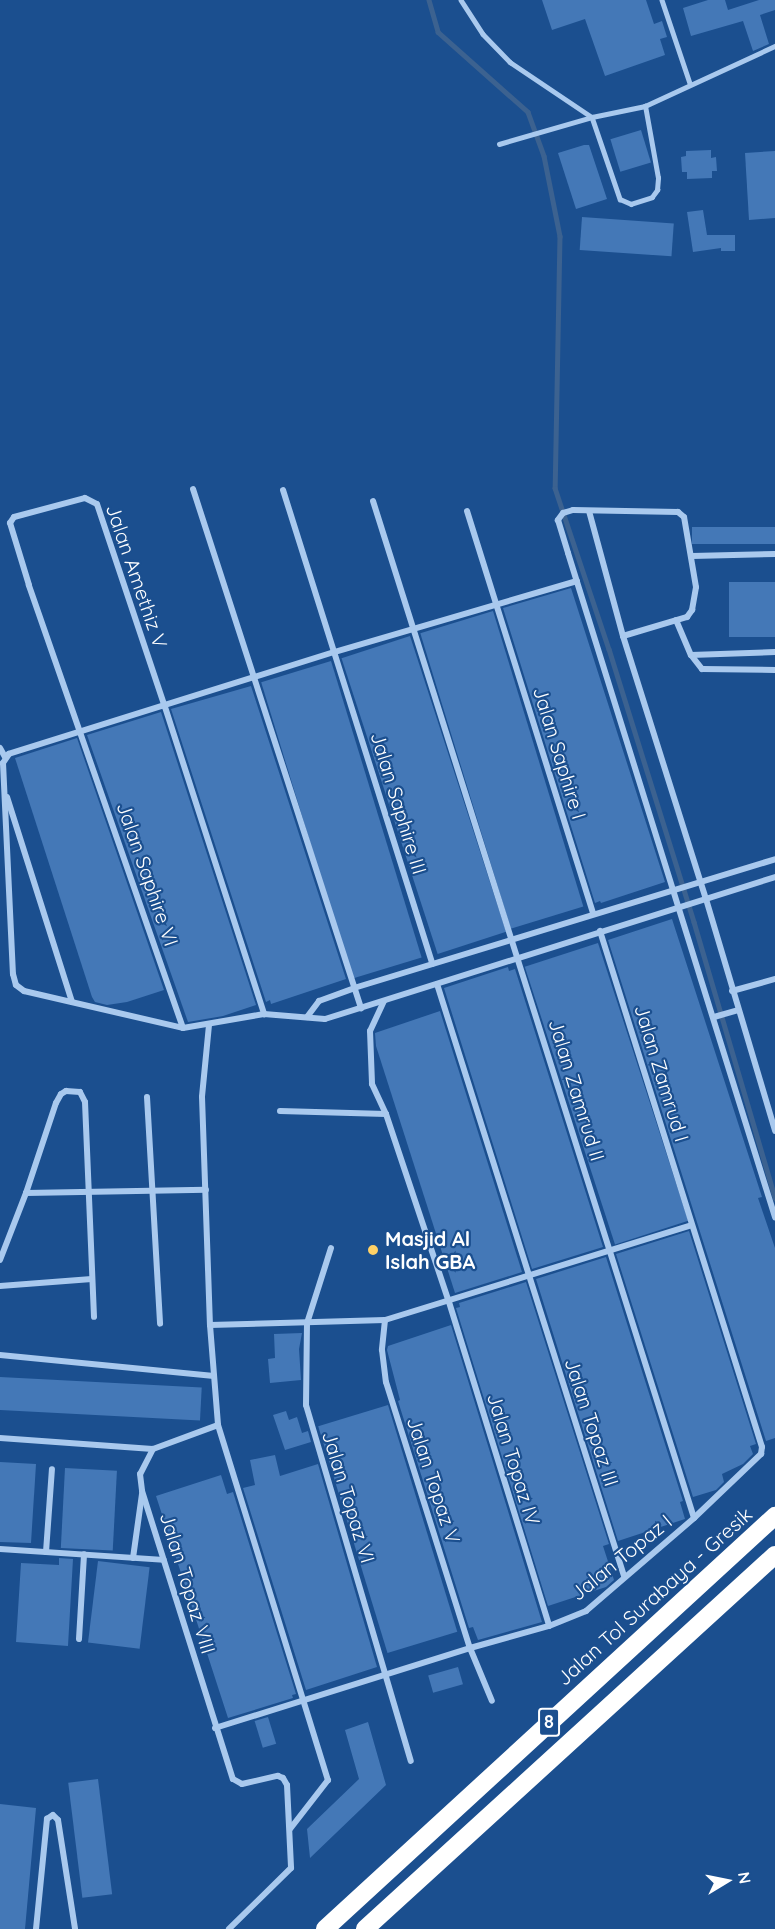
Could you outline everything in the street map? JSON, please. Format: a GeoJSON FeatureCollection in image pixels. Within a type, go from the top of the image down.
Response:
{"type":"FeatureCollection","features":[{"type":"Feature","properties":{"kind":"highway","name":"Jalan Tol Surabaya - Gresik"},"geometry":{"type":"LineString","coordinates":[[325,1929],[775,1516]]}},
{"type":"Feature","properties":{"kind":"highway","name":"8"},"geometry":{"type":"LineString","coordinates":[[365,1929],[775,1555]]}},
{"type":"Feature","properties":{"kind":"street"},"geometry":{"type":"LineString","coordinates":[[193,489],[361,1008]]}},
{"type":"Feature","properties":{"kind":"street","name":"Jalan Saphire III"},"geometry":{"type":"LineString","coordinates":[[283,490],[432,964]]}},
{"type":"Feature","properties":{"kind":"street","name":"Jalan Amethiz V"},"geometry":{"type":"LineString","coordinates":[[28,585],[11,519],[85,498],[92,499],[97,504],[165,707]]}},
{"type":"Feature","properties":{"kind":"street","name":"Jalan Zamrud II"},"geometry":{"type":"LineString","coordinates":[[373,501],[694,1518]]}},
{"type":"Feature","properties":{"kind":"street","name":"Jalan Saphire I"},"geometry":{"type":"LineString","coordinates":[[467,511],[593,914]]}},
{"type":"Feature","properties":{"kind":"street"},"geometry":{"type":"LineString","coordinates":[[589,511],[623,636],[700,881],[702,900],[732,991],[735,1011],[775,1131]]}},
{"type":"Feature","properties":{"kind":"street"},"geometry":{"type":"LineString","coordinates":[[623,636],[687,617],[695,603],[696,587],[684,517],[678,512],[563,513],[558,520],[717,1016],[775,1217]]}},
{"type":"Feature","properties":{"kind":"street"},"geometry":{"type":"LineString","coordinates":[[692,556],[775,554]]}},
{"type":"Feature","properties":{"kind":"street"},"geometry":{"type":"LineString","coordinates":[[5,757],[252,677],[496,603],[577,581]]}},
{"type":"Feature","properties":{"kind":"street","name":"Jalan Saphire VI"},"geometry":{"type":"LineString","coordinates":[[28,585],[183,1028]]}},
{"type":"Feature","properties":{"kind":"street"},"geometry":{"type":"LineString","coordinates":[[676,620],[691,655],[702,669],[775,670]]}},
{"type":"Feature","properties":{"kind":"street"},"geometry":{"type":"LineString","coordinates":[[691,655],[775,652]]}},
{"type":"Feature","properties":{"kind":"street"},"geometry":{"type":"LineString","coordinates":[[165,707],[264,1014]]}},
{"type":"Feature","properties":{"kind":"street"},"geometry":{"type":"LineString","coordinates":[[0,748],[5,757],[4,787],[16,985],[24,991],[183,1028],[264,1014],[325,1019],[775,878]]}},
{"type":"Feature","properties":{"kind":"street"},"geometry":{"type":"LineString","coordinates":[[4,787],[72,1002]]}},
{"type":"Feature","properties":{"kind":"street"},"geometry":{"type":"LineString","coordinates":[[307,1017],[319,1000],[354,988],[775,859]]}},
{"type":"Feature","properties":{"kind":"street","name":"Jalan Zamrud I"},"geometry":{"type":"LineString","coordinates":[[600,931],[692,1225]]}},
{"type":"Feature","properties":{"kind":"street"},"geometry":{"type":"LineString","coordinates":[[732,991],[775,979]]}},
{"type":"Feature","properties":{"kind":"street","name":"Jalan Topaz III"},"geometry":{"type":"LineString","coordinates":[[437,984],[624,1576]]}},
{"type":"Feature","properties":{"kind":"street","name":"Jalan Topaz IV"},"geometry":{"type":"LineString","coordinates":[[384,1000],[370,1031],[372,1084],[386,1114],[448,1302],[549,1626]]}},
{"type":"Feature","properties":{"kind":"street"},"geometry":{"type":"LineString","coordinates":[[717,1016],[735,1011]]}},
{"type":"Feature","properties":{"kind":"street"},"geometry":{"type":"LineString","coordinates":[[208,1025],[202,1097],[210,1324],[218,1425],[328,1780],[290,1829],[291,1868],[229,1929]]}},
{"type":"Feature","properties":{"kind":"street"},"geometry":{"type":"LineString","coordinates":[[0,1260],[26,1193],[56,1103],[61,1094],[70,1091],[80,1092],[85,1102],[94,1317]]}},
{"type":"Feature","properties":{"kind":"street"},"geometry":{"type":"LineString","coordinates":[[147,1097],[160,1324]]}},
{"type":"Feature","properties":{"kind":"street"},"geometry":{"type":"LineString","coordinates":[[280,1111],[386,1114]]}},
{"type":"Feature","properties":{"kind":"street"},"geometry":{"type":"LineString","coordinates":[[26,1193],[206,1190]]}},
{"type":"Feature","properties":{"kind":"street"},"geometry":{"type":"LineString","coordinates":[[210,1324],[385,1320],[692,1225]]}},
{"type":"Feature","properties":{"kind":"street","name":"Jalan Topaz I"},"geometry":{"type":"LineString","coordinates":[[215,1728],[470,1648],[549,1626],[586,1611],[757,1460],[762,1447],[692,1225]]}},
{"type":"Feature","properties":{"kind":"street","name":"Jalan Topaz VI"},"geometry":{"type":"LineString","coordinates":[[331,1248],[307,1323],[306,1405],[308,1419],[411,1761]]}},
{"type":"Feature","properties":{"kind":"street"},"geometry":{"type":"LineString","coordinates":[[0,1286],[92,1279]]}},
{"type":"Feature","properties":{"kind":"street","name":"Jalan Topaz V"},"geometry":{"type":"LineString","coordinates":[[385,1320],[382,1350],[386,1382],[470,1648],[492,1701]]}},
{"type":"Feature","properties":{"kind":"street"},"geometry":{"type":"LineString","coordinates":[[0,1355],[214,1376]]}},
{"type":"Feature","properties":{"kind":"street"},"geometry":{"type":"LineString","coordinates":[[0,1438],[153,1449],[218,1425]]}},
{"type":"Feature","properties":{"kind":"street","name":"Jalan Topaz VIII"},"geometry":{"type":"LineString","coordinates":[[153,1449],[140,1474],[142,1491],[233,1779],[237,1784],[278,1776],[283,1778],[287,1785],[290,1829]]}},
{"type":"Feature","properties":{"kind":"street"},"geometry":{"type":"LineString","coordinates":[[46,1552],[52,1469]]}},
{"type":"Feature","properties":{"kind":"street"},"geometry":{"type":"LineString","coordinates":[[133,1558],[142,1491]]}},
{"type":"Feature","properties":{"kind":"street"},"geometry":{"type":"LineString","coordinates":[[0,1557],[0,1549],[164,1560]]}},
{"type":"Feature","properties":{"kind":"street"},"geometry":{"type":"LineString","coordinates":[[79,1639],[84,1554]]}},
{"type":"Feature","properties":{"kind":"street"},"geometry":{"type":"LineString","coordinates":[[36,1929],[47,1819],[53,1815],[58,1820],[75,1929]]}},
{"type":"Feature","properties":{"kind":"lane"},"geometry":{"type":"LineString","coordinates":[[461,0],[483,34],[510,62],[592,117],[620,199],[631,204],[652,197],[657,190],[658,178],[645,106]]}},
{"type":"Feature","properties":{"kind":"lane"},"geometry":{"type":"LineString","coordinates":[[662,0],[690,83]]}},
{"type":"Feature","properties":{"kind":"lane"},"geometry":{"type":"LineString","coordinates":[[499,144],[592,117],[645,106],[690,83],[775,46]]}},
{"type":"Feature","properties":{"kind":"building"},"geometry":{"type":"Polygon","coordinates":[[[542,0],[646,0],[654,24],[662,21],[667,37],[660,39],[665,55],[605,76],[585,19],[552,30],[542,0]]]}},
{"type":"Feature","properties":{"kind":"building"},"geometry":{"type":"Polygon","coordinates":[[[708,0],[725,0],[728,10],[759,0],[775,0],[775,10],[760,15],[769,44],[753,51],[743,21],[691,36],[683,8],[708,0]]]}},
{"type":"Feature","properties":{"kind":"building"},"geometry":{"type":"Polygon","coordinates":[[[641,130],[651,163],[620,172],[610,139],[641,130]]]}},
{"type":"Feature","properties":{"kind":"building"},"geometry":{"type":"Polygon","coordinates":[[[589,145],[607,199],[576,209],[558,153],[589,145]]]}},
{"type":"Feature","properties":{"kind":"building"},"geometry":{"type":"Polygon","coordinates":[[[711,150],[711,158],[716,157],[717,171],[712,171],[712,178],[687,179],[687,172],[682,172],[681,157],[686,156],[686,151],[711,150]]]}},
{"type":"Feature","properties":{"kind":"building"},"geometry":{"type":"Polygon","coordinates":[[[775,151],[775,218],[749,220],[745,153],[775,151]]]}},
{"type":"Feature","properties":{"kind":"building"},"geometry":{"type":"Polygon","coordinates":[[[703,210],[707,235],[735,235],[735,251],[721,251],[721,248],[693,252],[687,212],[703,210]]]}},
{"type":"Feature","properties":{"kind":"building"},"geometry":{"type":"Polygon","coordinates":[[[582,217],[674,223],[671,256],[580,250],[582,217]]]}},
{"type":"Feature","properties":{"kind":"building"},"geometry":{"type":"Polygon","coordinates":[[[692,527],[775,527],[775,544],[692,544],[692,527]]]}},
{"type":"Feature","properties":{"kind":"building"},"geometry":{"type":"Polygon","coordinates":[[[729,582],[775,582],[775,637],[729,637],[729,582]]]}},
{"type":"Feature","properties":{"kind":"building"},"geometry":{"type":"Polygon","coordinates":[[[571,588],[665,882],[601,903],[600,901],[595,903],[503,608],[571,588]]]}},
{"type":"Feature","properties":{"kind":"building"},"geometry":{"type":"Polygon","coordinates":[[[493,611],[583,906],[511,929],[420,633],[493,611]]]}},
{"type":"Feature","properties":{"kind":"building"},"geometry":{"type":"Polygon","coordinates":[[[410,636],[506,932],[438,954],[342,658],[410,636]]]}},
{"type":"Feature","properties":{"kind":"building"},"geometry":{"type":"Polygon","coordinates":[[[331,661],[422,957],[352,979],[261,682],[331,661]]]}},
{"type":"Feature","properties":{"kind":"building"},"geometry":{"type":"Polygon","coordinates":[[[251,686],[346,979],[271,1004],[270,1000],[266,1002],[171,709],[251,686]]]}},
{"type":"Feature","properties":{"kind":"building"},"geometry":{"type":"Polygon","coordinates":[[[161,712],[256,1005],[223,1016],[188,1022],[87,735],[161,712]]]}},
{"type":"Feature","properties":{"kind":"building"},"geometry":{"type":"Polygon","coordinates":[[[77,738],[164,990],[127,1002],[107,1005],[95,1002],[92,997],[15,758],[77,738]]]}},
{"type":"Feature","properties":{"kind":"building"},"geometry":{"type":"Polygon","coordinates":[[[672,919],[762,1197],[758,1198],[775,1248],[775,1438],[766,1441],[608,940],[672,919]]]}},
{"type":"Feature","properties":{"kind":"building"},"geometry":{"type":"Polygon","coordinates":[[[598,943],[688,1221],[615,1245],[525,967],[598,943]]]}},
{"type":"Feature","properties":{"kind":"building"},"geometry":{"type":"Polygon","coordinates":[[[508,967],[509,971],[515,969],[603,1247],[532,1269],[444,988],[508,967]]]}},
{"type":"Feature","properties":{"kind":"building"},"geometry":{"type":"Polygon","coordinates":[[[440,1011],[522,1272],[455,1293],[376,1046],[375,1033],[440,1011]]]}},
{"type":"Feature","properties":{"kind":"building"},"geometry":{"type":"Polygon","coordinates":[[[689,1231],[756,1444],[750,1446],[753,1454],[743,1464],[722,1474],[724,1482],[716,1490],[693,1497],[616,1254],[689,1231]]]}},
{"type":"Feature","properties":{"kind":"building"},"geometry":{"type":"Polygon","coordinates":[[[606,1257],[683,1501],[680,1502],[685,1519],[618,1541],[536,1279],[606,1257]]]}},
{"type":"Feature","properties":{"kind":"building"},"geometry":{"type":"Polygon","coordinates":[[[526,1282],[609,1544],[603,1546],[614,1580],[606,1587],[548,1606],[456,1308],[460,1307],[459,1303],[526,1282]]]}},
{"type":"Feature","properties":{"kind":"building"},"geometry":{"type":"Polygon","coordinates":[[[451,1325],[542,1622],[478,1640],[473,1627],[469,1628],[398,1401],[400,1400],[387,1350],[388,1346],[451,1325]]]}},
{"type":"Feature","properties":{"kind":"building"},"geometry":{"type":"Polygon","coordinates":[[[302,1333],[299,1349],[301,1380],[270,1383],[268,1359],[275,1358],[274,1334],[302,1333]]]}},
{"type":"Feature","properties":{"kind":"building"},"geometry":{"type":"Polygon","coordinates":[[[0,1377],[202,1388],[200,1421],[0,1410],[0,1377]]]}},
{"type":"Feature","properties":{"kind":"building"},"geometry":{"type":"Polygon","coordinates":[[[388,1405],[457,1632],[387,1653],[318,1426],[388,1405]]]}},
{"type":"Feature","properties":{"kind":"building"},"geometry":{"type":"Polygon","coordinates":[[[286,1411],[289,1420],[297,1417],[302,1433],[308,1431],[311,1442],[285,1450],[273,1415],[286,1411]]]}},
{"type":"Feature","properties":{"kind":"building"},"geometry":{"type":"Polygon","coordinates":[[[275,1455],[280,1476],[318,1464],[377,1667],[306,1690],[243,1488],[255,1485],[250,1460],[275,1455]]]}},
{"type":"Feature","properties":{"kind":"building"},"geometry":{"type":"Polygon","coordinates":[[[0,1462],[36,1464],[31,1543],[0,1542],[0,1462]]]}},
{"type":"Feature","properties":{"kind":"building"},"geometry":{"type":"Polygon","coordinates":[[[65,1468],[117,1471],[113,1551],[61,1548],[65,1468]]]}},
{"type":"Feature","properties":{"kind":"building"},"geometry":{"type":"Polygon","coordinates":[[[221,1475],[227,1494],[233,1492],[296,1694],[292,1695],[293,1698],[228,1718],[156,1496],[221,1475]]]}},
{"type":"Feature","properties":{"kind":"building"},"geometry":{"type":"Polygon","coordinates":[[[59,1558],[73,1559],[68,1646],[16,1642],[21,1563],[59,1565],[59,1558]]]}},
{"type":"Feature","properties":{"kind":"building"},"geometry":{"type":"Polygon","coordinates":[[[98,1561],[150,1567],[140,1649],[88,1642],[98,1561]]]}},
{"type":"Feature","properties":{"kind":"building"},"geometry":{"type":"Polygon","coordinates":[[[458,1667],[463,1684],[433,1693],[428,1676],[458,1667]]]}},
{"type":"Feature","properties":{"kind":"building"},"geometry":{"type":"Polygon","coordinates":[[[268,1717],[276,1744],[263,1748],[255,1721],[268,1717]]]}},
{"type":"Feature","properties":{"kind":"building"},"geometry":{"type":"Polygon","coordinates":[[[368,1722],[386,1785],[310,1858],[307,1829],[359,1779],[345,1730],[368,1722]]]}},
{"type":"Feature","properties":{"kind":"building"},"geometry":{"type":"Polygon","coordinates":[[[98,1779],[112,1894],[82,1898],[68,1783],[98,1779]]]}},
{"type":"Feature","properties":{"kind":"building"},"geometry":{"type":"Polygon","coordinates":[[[0,1804],[36,1808],[25,1929],[0,1929],[0,1804]]]}},
{"type":"Feature","properties":{"kind":"waterway"},"geometry":{"type":"LineString","coordinates":[[429,0],[438,32],[528,112],[544,156],[560,236],[555,488],[609,649],[694,922],[775,1198]]}},
{"type":"Feature","properties":{"kind":"place","name":"Masjid Al Islah GBA"},"geometry":{"type":"Point","coordinates":[373,1250]}}]}
